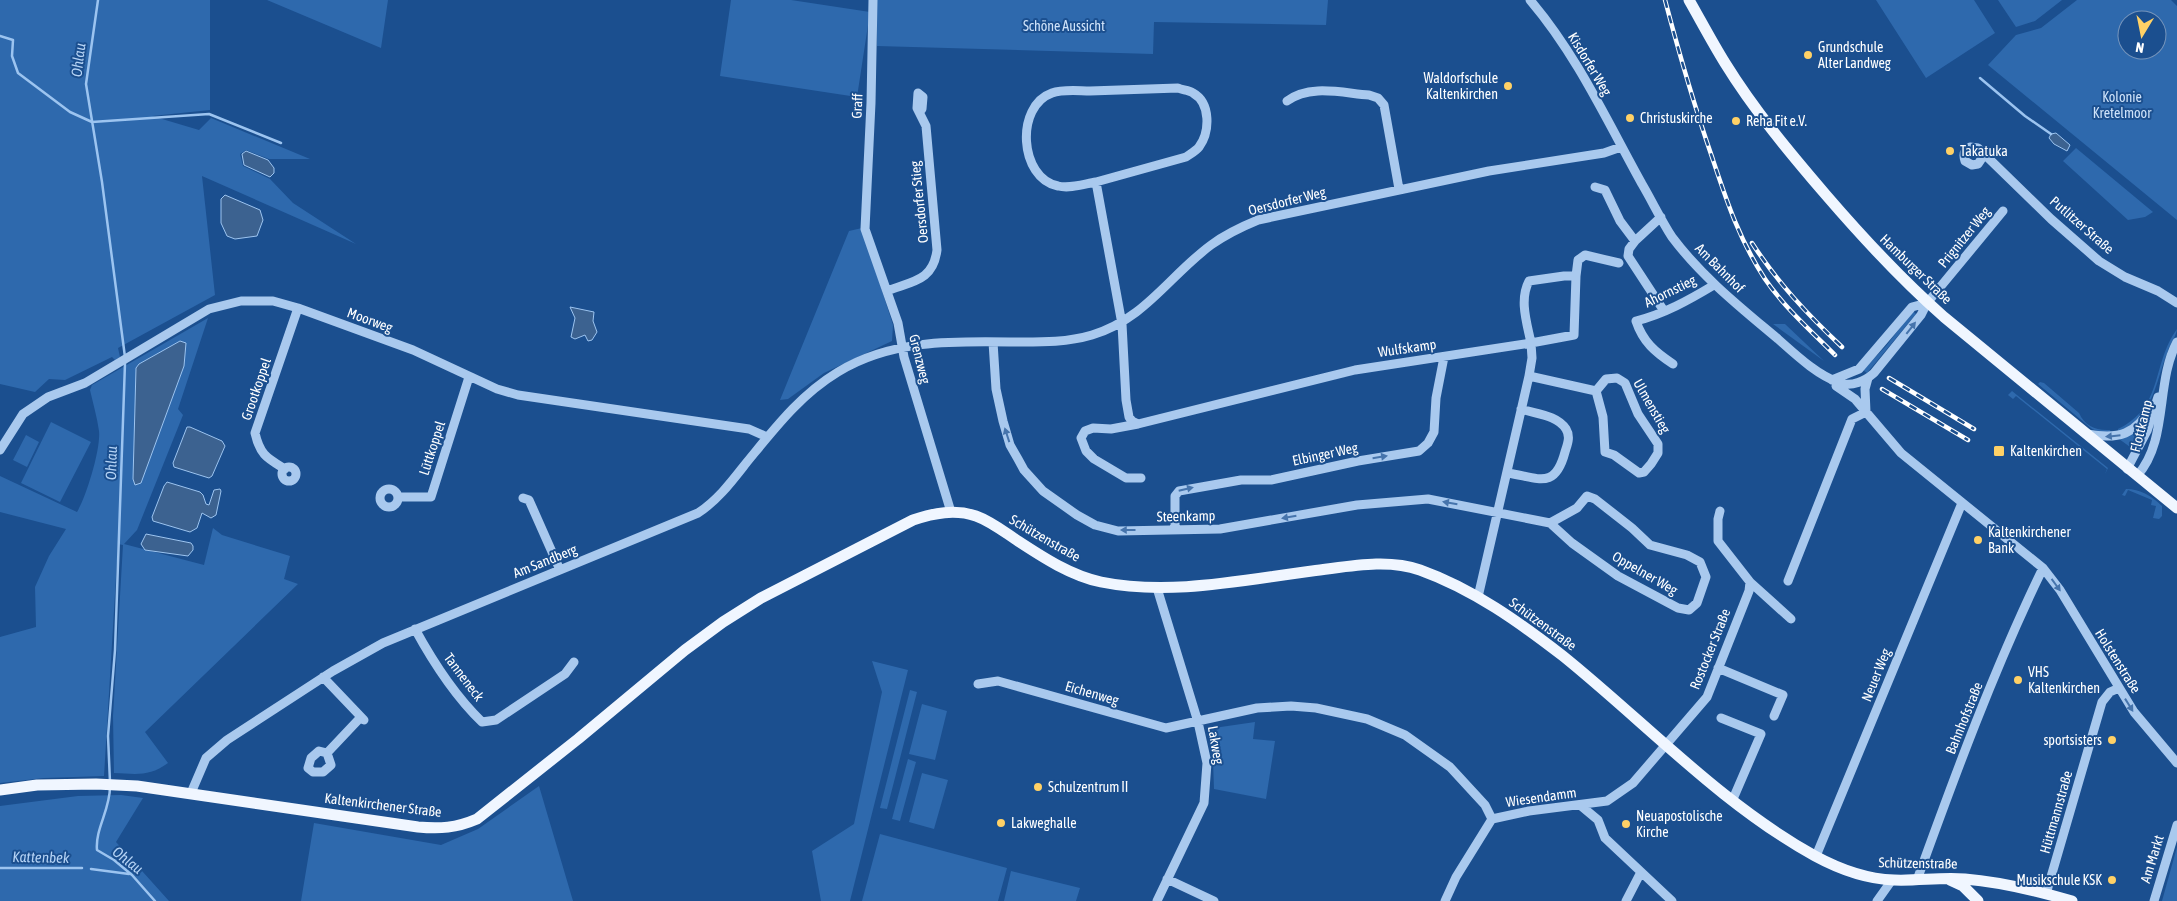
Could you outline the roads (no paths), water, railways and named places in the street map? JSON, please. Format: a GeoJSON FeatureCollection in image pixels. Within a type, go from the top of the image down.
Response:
{"type":"FeatureCollection","features":[{"type":"Feature","properties":{"kind":"main road","name":"Hamburger Straße"},"geometry":{"type":"LineString","coordinates":[[1689,0],[1724,62],[1757,110],[1792,155],[1881,258],[1927,302],[2083,433],[2177,508]]}},
{"type":"Feature","properties":{"kind":"main road","name":"Schützenstraße"},"geometry":{"type":"LineString","coordinates":[[723,622],[761,598],[913,520],[932,514],[951,512],[977,516],[1061,568],[1093,580],[1126,587],[1157,588],[1203,585],[1362,565],[1390,564],[1417,569],[1478,597],[1523,624],[1593,680],[1733,799],[1773,830],[1816,856],[1849,872],[1892,880],[1946,878],[1977,881],[2072,901]]}},
{"type":"Feature","properties":{"kind":"main road","name":"Kaltenkirchener Straße"},"geometry":{"type":"LineString","coordinates":[[0,790],[37,785],[117,784],[191,793],[418,828],[442,829],[462,826],[477,819],[578,739],[685,650],[723,622]]}},
{"type":"Feature","properties":{"kind":"main road"},"geometry":{"type":"LineString","coordinates":[[1946,878],[1962,886],[1974,897]]}},
{"type":"Feature","properties":{"kind":"main road"},"geometry":{"type":"LineString","coordinates":[[1974,897],[1971,888],[1977,881]]}},
{"type":"Feature","properties":{"kind":"street","name":"Graff"},"geometry":{"type":"LineString","coordinates":[[864,212],[871,103],[873,0]]}},
{"type":"Feature","properties":{"kind":"street","name":"Kisdorfer Weg"},"geometry":{"type":"LineString","coordinates":[[1530,0],[1546,18],[1575,62],[1621,147]]}},
{"type":"Feature","properties":{"kind":"street"},"geometry":{"type":"LineString","coordinates":[[1178,88],[1192,92],[1202,101],[1207,124],[1198,148],[1186,157],[1096,182],[1077,186],[1058,186],[1042,179],[1032,166],[1028,149],[1028,132],[1030,114],[1039,102],[1052,93],[1178,88]]}},
{"type":"Feature","properties":{"kind":"street"},"geometry":{"type":"LineString","coordinates":[[1287,101],[1297,93],[1307,90],[1369,95],[1378,98],[1384,105],[1399,189]]}},
{"type":"Feature","properties":{"kind":"street","name":"Oersdorfer Stieg"},"geometry":{"type":"LineString","coordinates":[[887,291],[926,276],[934,267],[936,260],[937,250],[926,126],[920,111]]}},
{"type":"Feature","properties":{"kind":"street","name":"Oersdorfer Weg"},"geometry":{"type":"LineString","coordinates":[[902,347],[932,342],[1061,341],[1092,335],[1122,324],[1139,312],[1210,245],[1233,230],[1278,214],[1489,170],[1604,153],[1621,147]]}},
{"type":"Feature","properties":{"kind":"street","name":"Am Bahnhof"},"geometry":{"type":"LineString","coordinates":[[1621,147],[1661,217],[1685,253],[1714,285],[1792,351],[1836,378],[1839,383],[1854,385]]}},
{"type":"Feature","properties":{"kind":"street","name":"Putlitzer Straße"},"geometry":{"type":"LineString","coordinates":[[1981,152],[2051,219],[2099,260],[2125,277],[2158,291],[2177,302]]}},
{"type":"Feature","properties":{"kind":"street"},"geometry":{"type":"LineString","coordinates":[[1096,182],[1122,324],[1126,400],[1129,417],[1138,424]]}},
{"type":"Feature","properties":{"kind":"street"},"geometry":{"type":"LineString","coordinates":[[1595,188],[1605,190],[1620,221],[1636,241]]}},
{"type":"Feature","properties":{"kind":"street","name":"Prignitzer Weg"},"geometry":{"type":"LineString","coordinates":[[1927,302],[2003,211]]}},
{"type":"Feature","properties":{"kind":"street","name":"Grenzweg"},"geometry":{"type":"LineString","coordinates":[[864,212],[865,229],[898,323],[902,347],[951,512]]}},
{"type":"Feature","properties":{"kind":"street"},"geometry":{"type":"LineString","coordinates":[[1661,217],[1628,248],[1628,256],[1664,311]]}},
{"type":"Feature","properties":{"kind":"street"},"geometry":{"type":"LineString","coordinates":[[1478,597],[1508,472],[1532,358],[1524,289],[1529,281],[1576,276],[1578,260],[1585,255],[1619,263]]}},
{"type":"Feature","properties":{"kind":"street","name":"Wulfskamp"},"geometry":{"type":"LineString","coordinates":[[1141,478],[1126,478],[1094,459],[1086,451],[1082,438],[1085,431],[1093,428],[1111,429],[1138,424],[1354,370],[1574,335],[1576,276]]}},
{"type":"Feature","properties":{"kind":"street","name":"Ahornstieg"},"geometry":{"type":"LineString","coordinates":[[1673,364],[1648,345],[1640,335],[1636,321],[1690,299],[1714,285]]}},
{"type":"Feature","properties":{"kind":"street","name":"Moorweg"},"geometry":{"type":"LineString","coordinates":[[0,450],[23,414],[48,398],[85,383],[209,309],[242,301],[273,302],[298,308],[413,350],[469,377],[497,389],[518,395],[750,429],[767,437]]}},
{"type":"Feature","properties":{"kind":"street"},"geometry":{"type":"LineString","coordinates":[[1927,302],[1912,307],[1859,369],[1854,385],[1860,399],[1866,412],[1901,453],[2043,568]]}},
{"type":"Feature","properties":{"kind":"street"},"geometry":{"type":"LineString","coordinates":[[1860,399],[1868,378],[1921,315],[1927,302]]}},
{"type":"Feature","properties":{"kind":"street","name":"Grootkoppel"},"geometry":{"type":"LineString","coordinates":[[285,469],[265,457],[258,447],[255,433],[298,308]]}},
{"type":"Feature","properties":{"kind":"street","name":"Steenkamp"},"geometry":{"type":"LineString","coordinates":[[994,342],[996,389],[1010,445],[1024,470],[1043,491],[1095,525],[1118,530],[1220,529],[1357,505],[1428,499],[1550,523]]}},
{"type":"Feature","properties":{"kind":"street","name":"Flottkamp"},"geometry":{"type":"LineString","coordinates":[[2132,472],[2145,464],[2154,439],[2164,380],[2170,357],[2177,342]]}},
{"type":"Feature","properties":{"kind":"street","name":"Am Sandberg"},"geometry":{"type":"LineString","coordinates":[[191,793],[206,758],[227,740],[324,677],[383,642],[698,513],[724,492],[767,437],[812,389],[854,362],[902,347]]}},
{"type":"Feature","properties":{"kind":"street","name":"Elbinger Weg"},"geometry":{"type":"LineString","coordinates":[[1175,530],[1175,496],[1179,491],[1241,480],[1271,480],[1358,460],[1419,451],[1428,443],[1434,432],[1436,398],[1444,357]]}},
{"type":"Feature","properties":{"kind":"street"},"geometry":{"type":"LineString","coordinates":[[1836,378],[1859,369]]}},
{"type":"Feature","properties":{"kind":"street"},"geometry":{"type":"LineString","coordinates":[[1529,376],[1596,391]]}},
{"type":"Feature","properties":{"kind":"street","name":"Lüttkoppel"},"geometry":{"type":"LineString","coordinates":[[398,497],[431,496],[469,377]]}},
{"type":"Feature","properties":{"kind":"street","name":"Ulmenstieg"},"geometry":{"type":"LineString","coordinates":[[1617,378],[1625,383],[1638,414],[1658,444],[1658,453],[1644,472],[1639,473],[1635,471],[1614,455],[1605,452],[1603,417],[1596,391],[1606,379],[1617,378]]}},
{"type":"Feature","properties":{"kind":"street","name":"Am Bahnhof"},"geometry":{"type":"LineString","coordinates":[[1836,378],[1836,386],[1860,399]]}},
{"type":"Feature","properties":{"kind":"street"},"geometry":{"type":"LineString","coordinates":[[1854,385],[1868,378]]}},
{"type":"Feature","properties":{"kind":"street","name":"Flottkamp"},"geometry":{"type":"LineString","coordinates":[[2132,472],[2164,380]]}},
{"type":"Feature","properties":{"kind":"street"},"geometry":{"type":"LineString","coordinates":[[2083,433],[2113,437],[2123,434],[2139,422],[2159,394]]}},
{"type":"Feature","properties":{"kind":"street"},"geometry":{"type":"LineString","coordinates":[[1508,472],[1542,478],[1555,475],[1561,466],[1568,442],[1566,429],[1555,420],[1521,409]]}},
{"type":"Feature","properties":{"kind":"street"},"geometry":{"type":"LineString","coordinates":[[1788,581],[1852,418],[1866,412]]}},
{"type":"Feature","properties":{"kind":"street","name":"Oppelner Weg"},"geometry":{"type":"LineString","coordinates":[[1587,496],[1603,505],[1650,545],[1687,555],[1700,562],[1706,577],[1697,603],[1689,610],[1678,608],[1618,576],[1572,543],[1550,523],[1577,508],[1587,496]]}},
{"type":"Feature","properties":{"kind":"street"},"geometry":{"type":"LineString","coordinates":[[523,498],[529,500],[560,570]]}},
{"type":"Feature","properties":{"kind":"street","name":"Neuer Weg"},"geometry":{"type":"LineString","coordinates":[[1816,856],[1962,503]]}},
{"type":"Feature","properties":{"kind":"street"},"geometry":{"type":"LineString","coordinates":[[1720,511],[1718,541],[1750,582],[1791,619]]}},
{"type":"Feature","properties":{"kind":"street","name":"Holstenstraße"},"geometry":{"type":"LineString","coordinates":[[2043,568],[2060,590],[2134,712],[2177,763]]}},
{"type":"Feature","properties":{"kind":"street","name":"Bahnhofstraße"},"geometry":{"type":"LineString","coordinates":[[1917,880],[2000,664],[2043,568]]}},
{"type":"Feature","properties":{"kind":"street","name":"Rostocker Straße"},"geometry":{"type":"LineString","coordinates":[[1666,744],[1707,697],[1749,591],[1750,582]]}},
{"type":"Feature","properties":{"kind":"street","name":"Lakweg"},"geometry":{"type":"LineString","coordinates":[[1156,901],[1204,803],[1207,763],[1198,722],[1157,588]]}},
{"type":"Feature","properties":{"kind":"street","name":"Tanneneck"},"geometry":{"type":"LineString","coordinates":[[415,629],[438,667],[470,710],[482,722],[496,720],[565,674],[574,662]]}},
{"type":"Feature","properties":{"kind":"street"},"geometry":{"type":"LineString","coordinates":[[1718,668],[1782,695],[1774,716]]}},
{"type":"Feature","properties":{"kind":"street"},"geometry":{"type":"LineString","coordinates":[[324,677],[363,719],[327,753]]}},
{"type":"Feature","properties":{"kind":"street","name":"Eichenweg"},"geometry":{"type":"LineString","coordinates":[[978,684],[998,682],[1166,728],[1257,708],[1292,706],[1316,708],[1367,719],[1405,735],[1450,766],[1485,805],[1492,819]]}},
{"type":"Feature","properties":{"kind":"street","name":"Hüttmannstraße"},"geometry":{"type":"LineString","coordinates":[[2046,894],[2102,702],[2110,692],[2119,688]]}},
{"type":"Feature","properties":{"kind":"street"},"geometry":{"type":"LineString","coordinates":[[1721,718],[1761,734],[1733,799]]}},
{"type":"Feature","properties":{"kind":"street","name":"Wiesendamm"},"geometry":{"type":"LineString","coordinates":[[1445,901],[1456,876],[1492,819],[1529,811],[1607,801],[1633,783],[1666,744]]}},
{"type":"Feature","properties":{"kind":"street"},"geometry":{"type":"LineString","coordinates":[[1598,820],[1607,801]]}},
{"type":"Feature","properties":{"kind":"street"},"geometry":{"type":"LineString","coordinates":[[1580,805],[1598,820],[1605,838],[1672,901]]}},
{"type":"Feature","properties":{"kind":"street","name":"Am Markt"},"geometry":{"type":"LineString","coordinates":[[2154,901],[2177,825]]}},
{"type":"Feature","properties":{"kind":"street"},"geometry":{"type":"LineString","coordinates":[[1626,901],[1641,872]]}},
{"type":"Feature","properties":{"kind":"street"},"geometry":{"type":"LineString","coordinates":[[1167,879],[1214,901]]}},
{"type":"Feature","properties":{"kind":"street"},"geometry":{"type":"LineString","coordinates":[[1877,901],[1892,880]]}},
{"type":"Feature","properties":{"kind":"waterway","name":"Ohlau"},"geometry":{"type":"LineString","coordinates":[[98,0],[86,84],[102,182],[125,357]]}},
{"type":"Feature","properties":{"kind":"waterway"},"geometry":{"type":"LineString","coordinates":[[0,36],[13,40],[12,56],[18,73],[70,112],[92,122],[209,114],[281,143]]}},
{"type":"Feature","properties":{"kind":"waterway"},"geometry":{"type":"LineString","coordinates":[[1980,78],[2025,116],[2051,134]]}},
{"type":"Feature","properties":{"kind":"waterway","name":"Ohlau"},"geometry":{"type":"LineString","coordinates":[[110,782],[108,736],[115,650],[125,363]]}},
{"type":"Feature","properties":{"kind":"waterway","name":"Ohlau"},"geometry":{"type":"LineString","coordinates":[[110,787],[108,804],[98,835],[97,850],[114,860],[132,875],[155,901]]}},
{"type":"Feature","properties":{"kind":"waterway","name":"Kattenbek"},"geometry":{"type":"LineString","coordinates":[[0,868],[82,868]]}},
{"type":"Feature","properties":{"kind":"waterway","name":"Kattenbek"},"geometry":{"type":"LineString","coordinates":[[91,869],[129,874]]}},
{"type":"Feature","properties":{"kind":"railway"},"geometry":{"type":"LineString","coordinates":[[1665,0],[1699,118],[1734,220],[1741,235],[1772,289],[1835,355]]}},
{"type":"Feature","properties":{"kind":"railway"},"geometry":{"type":"LineString","coordinates":[[1752,243],[1794,298],[1842,347]]}},
{"type":"Feature","properties":{"kind":"railway"},"geometry":{"type":"LineString","coordinates":[[1889,378],[1974,429]]}},
{"type":"Feature","properties":{"kind":"railway"},"geometry":{"type":"LineString","coordinates":[[1882,389],[1968,440]]}},
{"type":"Feature","properties":{"kind":"place","name":"Grundschule Alter Landweg"},"geometry":{"type":"Point","coordinates":[1808,55]}},
{"type":"Feature","properties":{"kind":"place","name":"Waldorfschule Kaltenkirchen"},"geometry":{"type":"Point","coordinates":[1508,86]}},
{"type":"Feature","properties":{"kind":"place","name":"Christuskirche"},"geometry":{"type":"Point","coordinates":[1630,118]}},
{"type":"Feature","properties":{"kind":"place","name":"Reha Fit e.V."},"geometry":{"type":"Point","coordinates":[1736,121]}},
{"type":"Feature","properties":{"kind":"place","name":"Takatuka"},"geometry":{"type":"Point","coordinates":[1950,151]}},
{"type":"Feature","properties":{"kind":"place","name":"Kaltenkirchen"},"geometry":{"type":"Point","coordinates":[1999,451]}},
{"type":"Feature","properties":{"kind":"place","name":"Kaltenkirchener Bank"},"geometry":{"type":"Point","coordinates":[1978,540]}},
{"type":"Feature","properties":{"kind":"place","name":"VHS Kaltenkirchen"},"geometry":{"type":"Point","coordinates":[2018,680]}},
{"type":"Feature","properties":{"kind":"place","name":"sportsisters"},"geometry":{"type":"Point","coordinates":[2112,740]}},
{"type":"Feature","properties":{"kind":"place","name":"Schulzentrum II"},"geometry":{"type":"Point","coordinates":[1038,787]}},
{"type":"Feature","properties":{"kind":"place","name":"Lakweghalle"},"geometry":{"type":"Point","coordinates":[1001,823]}},
{"type":"Feature","properties":{"kind":"place","name":"Neuapostolische Kirche"},"geometry":{"type":"Point","coordinates":[1626,824]}},
{"type":"Feature","properties":{"kind":"place","name":"Musikschule KSK"},"geometry":{"type":"Point","coordinates":[2112,880]}},
{"type":"Feature","properties":{"kind":"park label","name":"Schöne Aussicht"},"geometry":{"type":"Point","coordinates":[1064,26]}},
{"type":"Feature","properties":{"kind":"park label","name":"Kolonie Kretelmoor"},"geometry":{"type":"Point","coordinates":[2122,105]}}]}
